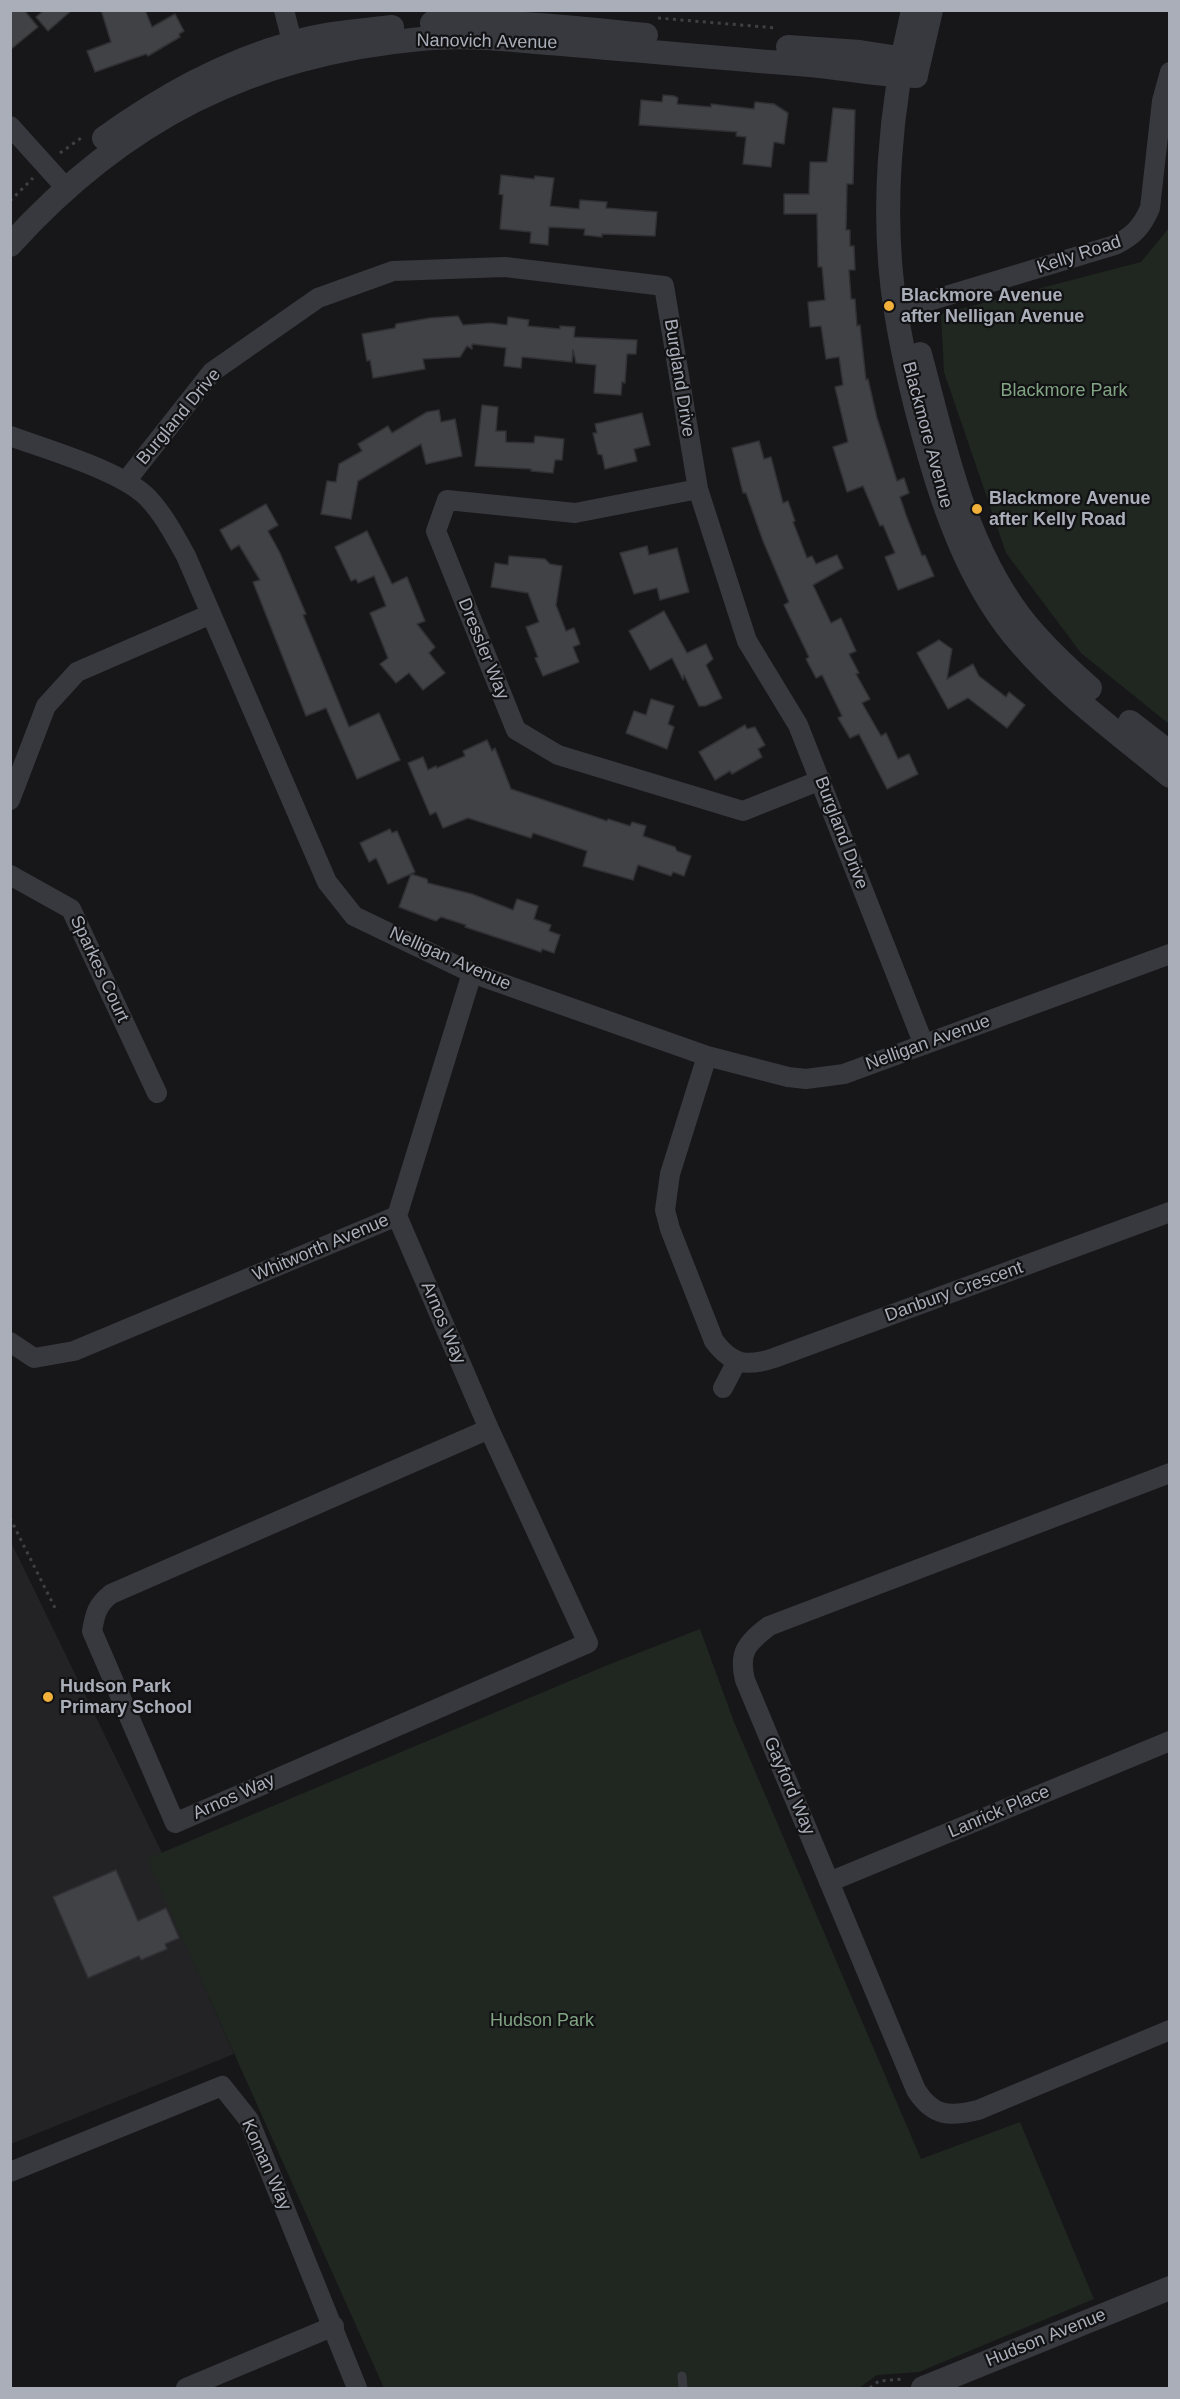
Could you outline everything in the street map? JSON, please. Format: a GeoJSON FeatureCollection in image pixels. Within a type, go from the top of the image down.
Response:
{"type":"FeatureCollection","features":[{"type":"Feature","properties":{"kind":"street"},"geometry":{"type":"LineString","coordinates":[[284,10],[294,51]]}},
{"type":"Feature","properties":{"kind":"street","name":"Blackmore Avenue"},"geometry":{"type":"LineString","coordinates":[[909,67],[913,10]]}},
{"type":"Feature","properties":{"kind":"street","name":"Blackmore Avenue"},"geometry":{"type":"LineString","coordinates":[[931,10],[894,114],[889,187],[890,242],[903,308],[911,385],[939,488],[958,539],[975,575],[1020,643],[1049,674],[1170,776]]}},
{"type":"Feature","properties":{"kind":"street","name":"Nanovich Avenue"},"geometry":{"type":"LineString","coordinates":[[10,245],[88,150],[142,111],[192,82],[237,61],[294,51],[340,33],[424,23],[472,21],[542,26],[821,66],[909,67]]}},
{"type":"Feature","properties":{"kind":"street","name":"Kelly Road"},"geometry":{"type":"LineString","coordinates":[[903,308],[1115,245],[1131,236],[1143,224],[1150,208],[1162,100],[1170,72]]}},
{"type":"Feature","properties":{"kind":"street"},"geometry":{"type":"LineString","coordinates":[[10,126],[61,182]]}},
{"type":"Feature","properties":{"kind":"street","name":"Nanovich Avenue"},"geometry":{"type":"LineString","coordinates":[[10,222],[61,182]]}},
{"type":"Feature","properties":{"kind":"street","name":"Burgland Drive"},"geometry":{"type":"LineString","coordinates":[[126,481],[212,372],[318,298],[393,271],[505,267],[664,285],[698,489],[747,641],[798,725],[924,1045]]}},
{"type":"Feature","properties":{"kind":"street","name":"Blackmore Avenue"},"geometry":{"type":"LineString","coordinates":[[903,308],[918,348],[954,479],[986,559],[998,582],[1019,615],[1072,673],[1170,753]]}},
{"type":"Feature","properties":{"kind":"street","name":"Nelligan Avenue"},"geometry":{"type":"LineString","coordinates":[[10,436],[126,481],[148,498],[168,523],[186,556],[327,882],[354,916],[472,973],[707,1056],[788,1077],[806,1079],[844,1074],[1170,954]]}},
{"type":"Feature","properties":{"kind":"street","name":"Dressler Way"},"geometry":{"type":"LineString","coordinates":[[698,489],[575,513],[447,500],[436,531],[516,730],[558,755],[743,811],[821,780]]}},
{"type":"Feature","properties":{"kind":"street"},"geometry":{"type":"LineString","coordinates":[[10,800],[46,706],[77,672],[211,614]]}},
{"type":"Feature","properties":{"kind":"street","name":"Sparkes Court"},"geometry":{"type":"LineString","coordinates":[[10,874],[71,909],[157,1093]]}},
{"type":"Feature","properties":{"kind":"street","name":"Whitworth Avenue"},"geometry":{"type":"LineString","coordinates":[[10,1342],[34,1358],[74,1351],[397,1216],[472,973]]}},
{"type":"Feature","properties":{"kind":"street"},"geometry":{"type":"LineString","coordinates":[[707,1056],[670,1174],[665,1210],[670,1229],[714,1341],[726,1354],[737,1361],[723,1388]]}},
{"type":"Feature","properties":{"kind":"street","name":"Danbury Crescent"},"geometry":{"type":"LineString","coordinates":[[737,1361],[748,1364],[774,1358],[1170,1212]]}},
{"type":"Feature","properties":{"kind":"street","name":"Arnos Way"},"geometry":{"type":"LineString","coordinates":[[397,1216],[489,1429],[588,1643],[175,1823],[92,1631],[96,1610],[102,1601],[111,1594],[489,1429]]}},
{"type":"Feature","properties":{"kind":"street","name":"Gayford Way"},"geometry":{"type":"LineString","coordinates":[[1170,1473],[770,1626],[754,1638],[744,1652],[741,1665],[745,1680],[829,1882],[916,2090],[924,2103],[937,2112],[957,2115],[978,2110],[1170,2030]]}},
{"type":"Feature","properties":{"kind":"street","name":"Lanrick Place"},"geometry":{"type":"LineString","coordinates":[[829,1882],[1170,1741]]}},
{"type":"Feature","properties":{"kind":"street","name":"Koman Way"},"geometry":{"type":"LineString","coordinates":[[10,2172],[222,2086],[249,2120],[334,2326],[357,2388]]}},
{"type":"Feature","properties":{"kind":"street","name":"Hudson Avenue"},"geometry":{"type":"LineString","coordinates":[[922,2388],[1170,2288]]}},
{"type":"Feature","properties":{"kind":"street","name":"Hudson Avenue"},"geometry":{"type":"LineString","coordinates":[[963,2388],[986,2376],[1170,2300]]}},
{"type":"Feature","properties":{"kind":"street"},"geometry":{"type":"LineString","coordinates":[[186,2388],[334,2326]]}},
{"type":"Feature","properties":{"kind":"lane"},"geometry":{"type":"LineString","coordinates":[[682,2376],[683,2388]]}},
{"type":"Feature","properties":{"kind":"path"},"geometry":{"type":"LineString","coordinates":[[657,17],[787,29]]}},
{"type":"Feature","properties":{"kind":"path"},"geometry":{"type":"LineString","coordinates":[[10,1518],[57,1612]]}},
{"type":"Feature","properties":{"kind":"shaded area","name":"Hudson Park Primary School"},"geometry":{"type":"Polygon","coordinates":[[[10,1540],[162,1853],[148,1859],[234,2054],[11,2144],[10,1540]]]}},
{"type":"Feature","properties":{"kind":"green space","name":"Blackmore Park"},"geometry":{"type":"Polygon","coordinates":[[[1169,228],[1169,724],[1081,653],[1006,553],[944,372],[941,314],[1141,262],[1169,228]]]}},
{"type":"Feature","properties":{"kind":"green space","name":"Hudson Park"},"geometry":{"type":"Polygon","coordinates":[[[700,1629],[734,1722],[921,2159],[1020,2122],[1094,2299],[919,2372],[877,2375],[859,2388],[384,2388],[147,1859],[610,1664],[700,1629]]]}},
{"type":"Feature","properties":{"kind":"building"},"geometry":{"type":"Polygon","coordinates":[[[10,10],[24,10],[38,27],[10,50],[10,10]]]}},
{"type":"Feature","properties":{"kind":"building"},"geometry":{"type":"Polygon","coordinates":[[[44,10],[72,10],[48,31],[36,17],[44,10]]]}},
{"type":"Feature","properties":{"kind":"building"},"geometry":{"type":"Polygon","coordinates":[[[101,10],[145,10],[152,27],[175,14],[184,31],[179,34],[180,37],[148,56],[146,54],[95,72],[87,51],[111,42],[101,10]]]}},
{"type":"Feature","properties":{"kind":"building"},"geometry":{"type":"Polygon","coordinates":[[[663,95],[678,98],[677,104],[711,107],[711,104],[754,109],[755,102],[774,104],[788,113],[784,144],[774,142],[771,167],[743,164],[746,137],[736,136],[737,132],[639,125],[641,100],[662,102],[663,95]]]}},
{"type":"Feature","properties":{"kind":"building"},"geometry":{"type":"Polygon","coordinates":[[[833,108],[855,110],[853,184],[847,184],[846,230],[850,230],[850,246],[854,246],[855,270],[849,270],[851,299],[855,299],[857,326],[860,325],[866,380],[868,379],[877,418],[897,481],[904,478],[909,493],[900,497],[906,515],[922,556],[925,555],[934,576],[898,590],[885,557],[895,553],[883,525],[880,526],[863,486],[847,492],[833,447],[848,442],[835,387],[843,385],[839,357],[826,359],[821,326],[810,327],[808,302],[825,300],[822,267],[818,267],[817,214],[784,214],[784,194],[809,194],[810,162],[827,162],[833,108]]]}},
{"type":"Feature","properties":{"kind":"building"},"geometry":{"type":"Polygon","coordinates":[[[501,175],[534,179],[535,176],[554,178],[550,206],[579,209],[580,200],[607,202],[606,208],[657,212],[655,236],[602,234],[602,237],[584,235],[585,229],[549,227],[548,245],[530,243],[531,232],[500,229],[503,195],[499,194],[501,175]]]}},
{"type":"Feature","properties":{"kind":"building"},"geometry":{"type":"Polygon","coordinates":[[[458,316],[463,325],[491,323],[507,325],[508,317],[529,320],[528,326],[560,329],[560,326],[575,327],[574,337],[637,340],[636,354],[627,354],[625,383],[622,382],[621,395],[594,393],[596,365],[576,363],[573,350],[572,362],[522,357],[521,368],[504,366],[506,348],[472,344],[472,349],[467,346],[460,357],[423,359],[425,369],[373,378],[362,334],[395,328],[396,324],[458,316]]]}},
{"type":"Feature","properties":{"kind":"building"},"geometry":{"type":"Polygon","coordinates":[[[482,405],[498,407],[496,431],[506,431],[506,442],[534,443],[535,436],[564,439],[562,460],[555,460],[553,473],[531,471],[531,469],[475,466],[482,405]]]}},
{"type":"Feature","properties":{"kind":"building"},"geometry":{"type":"Polygon","coordinates":[[[439,410],[441,422],[455,419],[462,456],[426,464],[421,444],[358,481],[351,519],[321,514],[327,481],[336,482],[339,464],[362,451],[358,444],[388,426],[392,433],[427,412],[439,410]]]}},
{"type":"Feature","properties":{"kind":"building"},"geometry":{"type":"Polygon","coordinates":[[[642,413],[650,445],[634,449],[637,461],[605,469],[602,455],[598,454],[593,433],[597,433],[595,424],[642,413]]]}},
{"type":"Feature","properties":{"kind":"building"},"geometry":{"type":"Polygon","coordinates":[[[759,441],[764,459],[771,457],[783,503],[788,501],[795,521],[793,522],[807,558],[812,556],[816,564],[837,555],[843,568],[813,585],[831,623],[841,618],[856,651],[849,654],[859,673],[856,674],[870,699],[862,703],[881,736],[886,733],[898,759],[909,754],[918,774],[887,789],[859,734],[850,738],[838,718],[842,716],[822,675],[816,678],[806,659],[809,657],[784,605],[789,602],[763,541],[746,493],[743,493],[732,448],[759,441]]]}},
{"type":"Feature","properties":{"kind":"building"},"geometry":{"type":"Polygon","coordinates":[[[266,504],[278,525],[268,531],[306,614],[303,615],[349,727],[379,713],[400,760],[357,779],[326,708],[306,716],[253,582],[260,580],[239,545],[231,550],[220,530],[266,504]]]}},
{"type":"Feature","properties":{"kind":"building"},"geometry":{"type":"Polygon","coordinates":[[[367,531],[392,584],[407,577],[425,621],[417,624],[435,647],[429,653],[445,673],[423,690],[409,673],[396,683],[380,664],[388,658],[370,613],[386,606],[374,576],[358,583],[356,579],[351,581],[335,547],[367,531]]]}},
{"type":"Feature","properties":{"kind":"building"},"geometry":{"type":"Polygon","coordinates":[[[647,546],[649,555],[677,548],[689,592],[660,600],[657,588],[634,594],[620,553],[647,546]]]}},
{"type":"Feature","properties":{"kind":"building"},"geometry":{"type":"Polygon","coordinates":[[[509,556],[545,559],[550,564],[562,566],[556,605],[566,631],[574,628],[580,644],[573,647],[579,662],[543,676],[526,627],[539,622],[528,593],[491,587],[495,563],[508,565],[509,556]]]}},
{"type":"Feature","properties":{"kind":"building"},"geometry":{"type":"Polygon","coordinates":[[[664,611],[687,653],[706,644],[713,659],[706,665],[722,698],[705,706],[699,706],[684,675],[683,680],[672,658],[650,670],[629,631],[664,611]]]}},
{"type":"Feature","properties":{"kind":"building"},"geometry":{"type":"Polygon","coordinates":[[[939,640],[952,649],[947,679],[973,664],[979,676],[1006,697],[1009,692],[1025,705],[1007,728],[968,698],[948,709],[917,653],[939,640]]]}},
{"type":"Feature","properties":{"kind":"building"},"geometry":{"type":"Polygon","coordinates":[[[651,699],[674,706],[668,724],[674,727],[667,749],[626,733],[634,711],[646,715],[651,699]]]}},
{"type":"Feature","properties":{"kind":"building"},"geometry":{"type":"Polygon","coordinates":[[[745,725],[747,729],[755,727],[765,745],[758,749],[762,757],[732,774],[730,771],[715,780],[699,752],[745,725]]]}},
{"type":"Feature","properties":{"kind":"building"},"geometry":{"type":"Polygon","coordinates":[[[487,740],[492,751],[495,748],[511,789],[607,821],[608,819],[630,826],[632,822],[646,826],[643,836],[675,847],[677,851],[691,856],[684,876],[673,872],[671,876],[638,865],[633,880],[583,866],[587,851],[533,833],[531,838],[468,818],[443,828],[436,812],[430,815],[408,763],[423,757],[428,770],[436,766],[437,768],[465,756],[463,751],[487,740]]]}},
{"type":"Feature","properties":{"kind":"building"},"geometry":{"type":"Polygon","coordinates":[[[390,829],[392,833],[397,831],[415,872],[388,884],[376,858],[369,862],[360,843],[390,829]]]}},
{"type":"Feature","properties":{"kind":"building"},"geometry":{"type":"Polygon","coordinates":[[[411,874],[427,879],[428,883],[472,894],[513,910],[517,899],[538,906],[534,919],[551,925],[549,931],[560,935],[554,953],[542,949],[541,952],[441,917],[436,921],[399,907],[411,874]]]}},
{"type":"Feature","properties":{"kind":"building"},"geometry":{"type":"Polygon","coordinates":[[[116,1870],[138,1921],[166,1908],[179,1938],[165,1944],[167,1949],[141,1960],[139,1956],[88,1978],[53,1897],[116,1870]]]}},
{"type":"Feature","properties":{"kind":"place","name":"Blackmore Avenue after Nelligan Avenue"},"geometry":{"type":"Point","coordinates":[889,306]}},
{"type":"Feature","properties":{"kind":"place","name":"Blackmore Avenue after Kelly Road"},"geometry":{"type":"Point","coordinates":[977,509]}},
{"type":"Feature","properties":{"kind":"place","name":"Hudson Park Primary School"},"geometry":{"type":"Point","coordinates":[48,1697]}}]}
